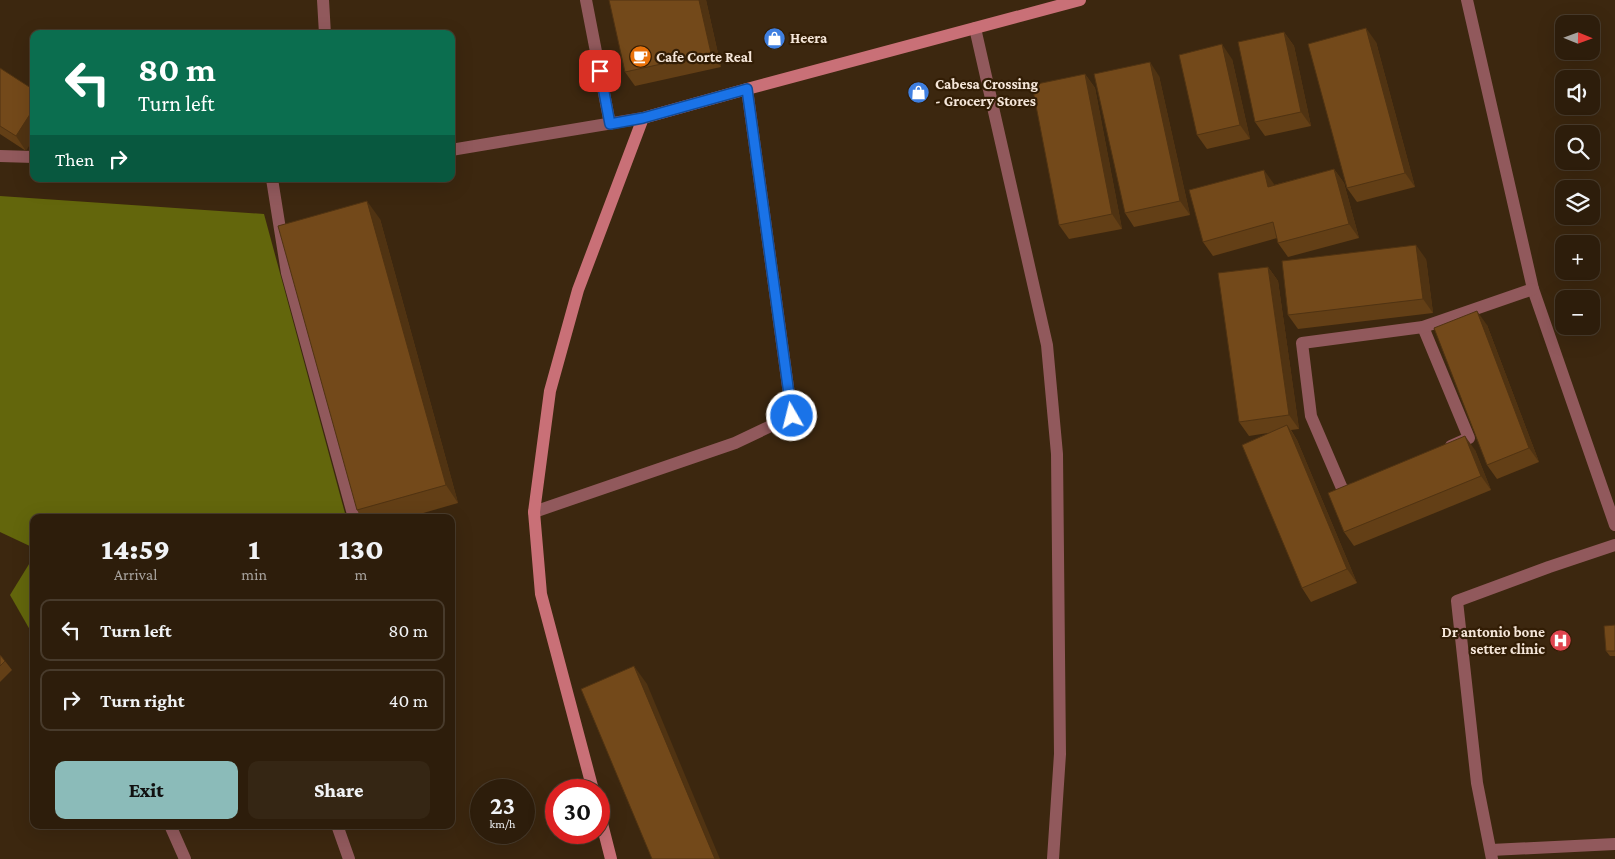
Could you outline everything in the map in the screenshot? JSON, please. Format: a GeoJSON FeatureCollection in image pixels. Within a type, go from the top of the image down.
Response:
{"type":"FeatureCollection","features":[{"type":"Feature","properties":{"kind":"main road"},"geometry":{"type":"LineString","coordinates":[[590,779],[541,594],[534,512],[550,390],[578,290],[643,118],[1080,0]]}},
{"type":"Feature","properties":{"kind":"main road"},"geometry":{"type":"LineString","coordinates":[[607,844],[611,859]]}},
{"type":"Feature","properties":{"kind":"street"},"geometry":{"type":"LineString","coordinates":[[323,0],[324,30]]}},
{"type":"Feature","properties":{"kind":"street"},"geometry":{"type":"LineString","coordinates":[[586,0],[610,124]]}},
{"type":"Feature","properties":{"kind":"street"},"geometry":{"type":"LineString","coordinates":[[1467,0],[1533,289],[1615,525]]}},
{"type":"Feature","properties":{"kind":"street"},"geometry":{"type":"LineString","coordinates":[[975,28],[1047,345],[1057,454],[1060,754],[1053,859]]}},
{"type":"Feature","properties":{"kind":"street"},"geometry":{"type":"LineString","coordinates":[[534,512],[735,443],[792,416],[747,89]]}},
{"type":"Feature","properties":{"kind":"street"},"geometry":{"type":"LineString","coordinates":[[455,149],[643,118]]}},
{"type":"Feature","properties":{"kind":"street"},"geometry":{"type":"LineString","coordinates":[[0,156],[30,157]]}},
{"type":"Feature","properties":{"kind":"street"},"geometry":{"type":"LineString","coordinates":[[272,182],[287,273],[353,514]]}},
{"type":"Feature","properties":{"kind":"street"},"geometry":{"type":"LineString","coordinates":[[1362,485],[1344,493],[1311,416],[1302,344],[1423,327],[1533,289]]}},
{"type":"Feature","properties":{"kind":"street"},"geometry":{"type":"LineString","coordinates":[[1423,327],[1469,438],[1442,450]]}},
{"type":"Feature","properties":{"kind":"street"},"geometry":{"type":"LineString","coordinates":[[1615,545],[1458,601],[1477,783],[1491,854],[1615,844]]}},
{"type":"Feature","properties":{"kind":"street"},"geometry":{"type":"LineString","coordinates":[[172,829],[185,859]]}},
{"type":"Feature","properties":{"kind":"street"},"geometry":{"type":"LineString","coordinates":[[338,829],[349,859]]}},
{"type":"Feature","properties":{"kind":"shaded area"},"geometry":{"type":"Polygon","coordinates":[[[0,196],[264,214],[345,514],[30,514],[30,546],[0,532],[0,196]]]}},
{"type":"Feature","properties":{"kind":"shaded area"},"geometry":{"type":"Polygon","coordinates":[[[30,562],[30,630],[10,595],[30,562]]]}},
{"type":"Feature","properties":{"kind":"building"},"geometry":{"type":"Polygon","coordinates":[[[609,0],[699,0],[711,53],[625,72],[609,0]]]}},
{"type":"Feature","properties":{"kind":"building"},"geometry":{"type":"Polygon","coordinates":[[[1366,28],[1405,173],[1347,188],[1308,44],[1366,28]]]}},
{"type":"Feature","properties":{"kind":"building"},"geometry":{"type":"Polygon","coordinates":[[[1284,32],[1301,112],[1255,122],[1238,42],[1284,32]]]}},
{"type":"Feature","properties":{"kind":"building"},"geometry":{"type":"Polygon","coordinates":[[[1222,44],[1240,125],[1197,135],[1179,55],[1222,44]]]}},
{"type":"Feature","properties":{"kind":"building"},"geometry":{"type":"Polygon","coordinates":[[[1150,62],[1180,201],[1125,213],[1094,74],[1150,62]]]}},
{"type":"Feature","properties":{"kind":"building"},"geometry":{"type":"Polygon","coordinates":[[[0,68],[30,87],[30,114],[16,136],[0,126],[0,68]]]}},
{"type":"Feature","properties":{"kind":"building"},"geometry":{"type":"Polygon","coordinates":[[[1085,74],[1112,214],[1059,225],[1032,85],[1085,74]]]}},
{"type":"Feature","properties":{"kind":"building"},"geometry":{"type":"Polygon","coordinates":[[[1334,169],[1349,224],[1278,243],[1273,222],[1203,242],[1189,190],[1264,170],[1268,187],[1334,169]]]}},
{"type":"Feature","properties":{"kind":"building"},"geometry":{"type":"Polygon","coordinates":[[[367,201],[446,485],[357,510],[278,226],[367,201]]]}},
{"type":"Feature","properties":{"kind":"building"},"geometry":{"type":"Polygon","coordinates":[[[1416,245],[1423,299],[1288,315],[1282,261],[1416,245]]]}},
{"type":"Feature","properties":{"kind":"building"},"geometry":{"type":"Polygon","coordinates":[[[1268,267],[1289,415],[1239,422],[1218,273],[1268,267]]]}},
{"type":"Feature","properties":{"kind":"building"},"geometry":{"type":"Polygon","coordinates":[[[1477,311],[1529,448],[1487,465],[1434,328],[1477,311]]]}},
{"type":"Feature","properties":{"kind":"building"},"geometry":{"type":"Polygon","coordinates":[[[1287,425],[1347,569],[1302,588],[1242,445],[1287,425]]]}},
{"type":"Feature","properties":{"kind":"building"},"geometry":{"type":"Polygon","coordinates":[[[1465,436],[1481,476],[1344,532],[1328,493],[1465,436]]]}},
{"type":"Feature","properties":{"kind":"building"},"geometry":{"type":"Polygon","coordinates":[[[1615,625],[1615,651],[1606,651],[1604,626],[1615,625]]]}},
{"type":"Feature","properties":{"kind":"building"},"geometry":{"type":"Polygon","coordinates":[[[0,655],[5,661],[0,666],[0,655]]]}},
{"type":"Feature","properties":{"kind":"building"},"geometry":{"type":"Polygon","coordinates":[[[634,666],[715,859],[652,859],[581,689],[634,666]]]}},
{"type":"Feature","properties":{"kind":"place","name":"Heera"},"geometry":{"type":"Point","coordinates":[774,38]}},
{"type":"Feature","properties":{"kind":"place","name":"Cafe Corte Real"},"geometry":{"type":"Point","coordinates":[640,57]}},
{"type":"Feature","properties":{"kind":"place","name":"Cabesa Crossing - Grocery Stores"},"geometry":{"type":"Point","coordinates":[919,93]}},
{"type":"Feature","properties":{"kind":"place","name":"Dr antonio bone setter clinic"},"geometry":{"type":"Point","coordinates":[1561,641]}},
{"type":"Feature","properties":{"kind":"route"},"geometry":{"type":"LineString","coordinates":[[600,71],[610,124],[643,118],[747,89],[792,416]]}}]}
